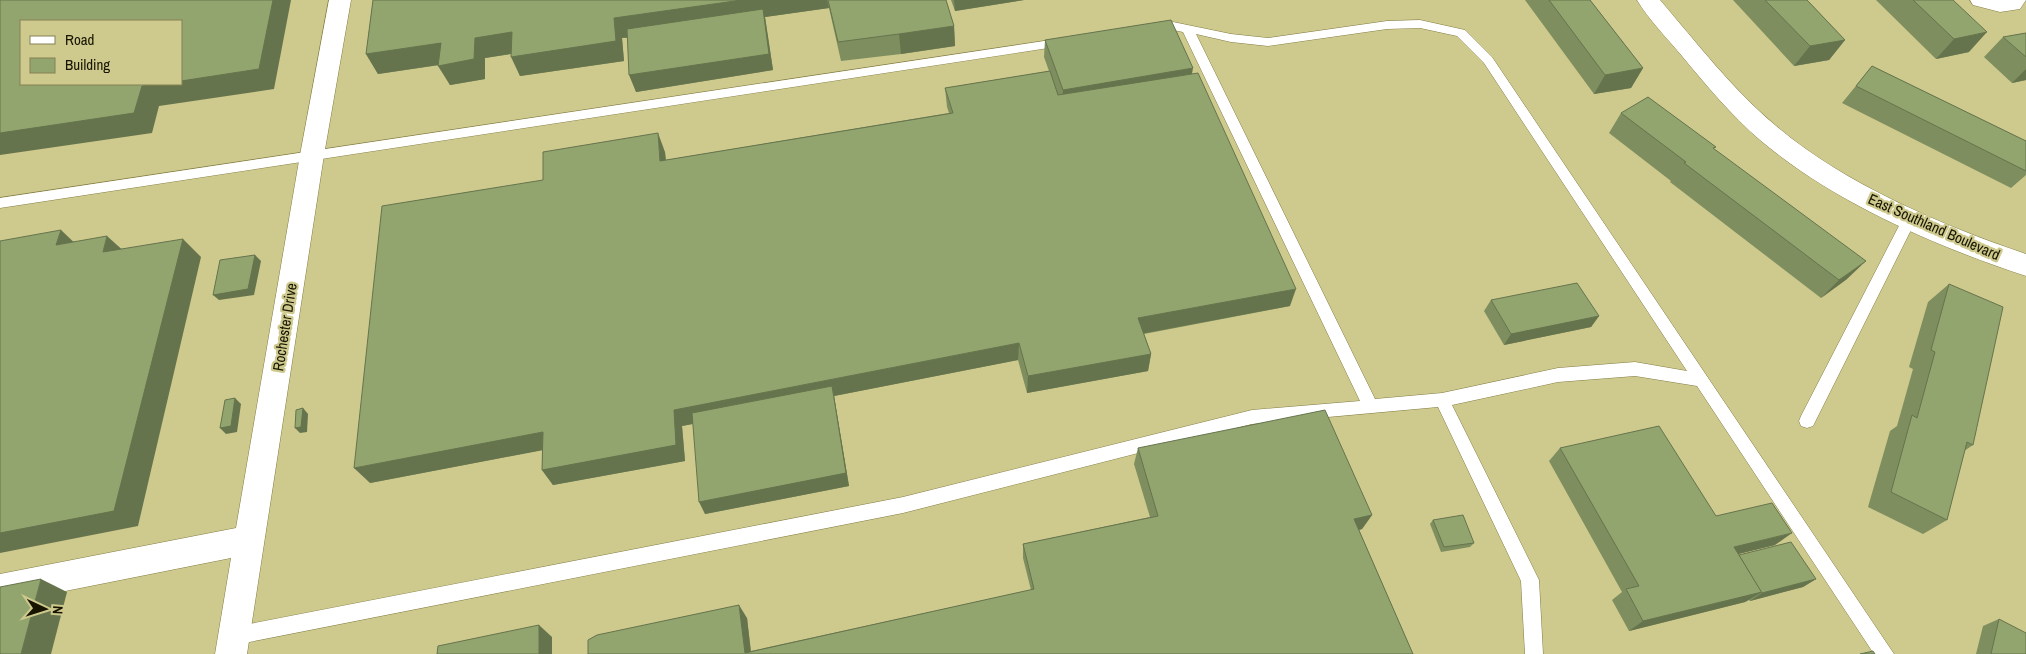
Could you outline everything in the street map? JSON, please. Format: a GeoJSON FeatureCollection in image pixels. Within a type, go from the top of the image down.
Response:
{"type":"FeatureCollection","features":[{"type":"Feature","properties":{"kind":"street","name":"Rochester Drive"},"geometry":{"type":"LineString","coordinates":[[233,645],[312,154],[340,0]]}},
{"type":"Feature","properties":{"kind":"street","name":"East Southland Boulevard"},"geometry":{"type":"LineString","coordinates":[[1648,0],[1720,87],[1760,126],[1801,158],[1831,177],[1909,220],[1975,248],[2026,265]]}},
{"type":"Feature","properties":{"kind":"street"},"geometry":{"type":"LineString","coordinates":[[1980,0],[2000,5],[2012,4],[2015,0]]}},
{"type":"Feature","properties":{"kind":"street"},"geometry":{"type":"LineString","coordinates":[[0,589],[249,540]]}},
{"type":"Feature","properties":{"kind":"lane"},"geometry":{"type":"LineString","coordinates":[[1143,31],[1173,26],[1231,38],[1268,42],[1403,24],[1420,24],[1461,33],[1488,60],[1885,654]]}},
{"type":"Feature","properties":{"kind":"lane"},"geometry":{"type":"LineString","coordinates":[[1187,28],[1370,406]]}},
{"type":"Feature","properties":{"kind":"lane"},"geometry":{"type":"LineString","coordinates":[[0,203],[312,154],[1075,41]]}},
{"type":"Feature","properties":{"kind":"lane"},"geometry":{"type":"LineString","coordinates":[[1807,421],[1909,220]]}},
{"type":"Feature","properties":{"kind":"lane"},"geometry":{"type":"LineString","coordinates":[[233,645],[455,594],[903,505],[1252,416],[1442,400],[1558,375],[1635,369],[1702,380]]}},
{"type":"Feature","properties":{"kind":"lane"},"geometry":{"type":"LineString","coordinates":[[1442,400],[1530,580],[1534,654]]}},
{"type":"Feature","properties":{"kind":"building"},"geometry":{"type":"Polygon","coordinates":[[[0,0],[273,0],[259,69],[182,81],[182,20],[20,20],[20,85],[151,85],[142,86],[134,113],[0,133],[0,0]]]}},
{"type":"Feature","properties":{"kind":"building"},"geometry":{"type":"Polygon","coordinates":[[[373,0],[742,0],[614,18],[616,41],[511,57],[512,32],[475,38],[474,59],[438,66],[441,43],[366,54],[373,0]]]}},
{"type":"Feature","properties":{"kind":"building"},"geometry":{"type":"Polygon","coordinates":[[[828,0],[946,0],[954,26],[838,42],[828,0]]]}},
{"type":"Feature","properties":{"kind":"building"},"geometry":{"type":"Polygon","coordinates":[[[1549,0],[1590,0],[1643,68],[1605,75],[1549,0]]]}},
{"type":"Feature","properties":{"kind":"building"},"geometry":{"type":"Polygon","coordinates":[[[1765,0],[1807,0],[1845,40],[1810,46],[1765,0]]]}},
{"type":"Feature","properties":{"kind":"building"},"geometry":{"type":"Polygon","coordinates":[[[1913,0],[1953,0],[1987,32],[1954,39],[1913,0]]]}},
{"type":"Feature","properties":{"kind":"building"},"geometry":{"type":"Polygon","coordinates":[[[763,9],[769,54],[629,75],[627,29],[763,9]]]}},
{"type":"Feature","properties":{"kind":"building"},"geometry":{"type":"Polygon","coordinates":[[[1171,20],[1193,68],[1063,90],[1045,40],[1171,20]]]}},
{"type":"Feature","properties":{"kind":"building"},"geometry":{"type":"Polygon","coordinates":[[[2026,33],[2026,57],[2003,37],[2026,33]]]}},
{"type":"Feature","properties":{"kind":"building"},"geometry":{"type":"Polygon","coordinates":[[[1872,66],[2026,141],[2026,171],[1856,86],[1872,66]]]}},
{"type":"Feature","properties":{"kind":"building"},"geometry":{"type":"Polygon","coordinates":[[[1050,71],[1058,95],[1198,73],[1296,289],[1138,318],[1151,354],[1028,376],[1019,343],[674,410],[676,445],[542,470],[543,432],[354,468],[382,206],[543,180],[543,152],[658,133],[660,161],[953,113],[945,88],[1050,71]]]}},
{"type":"Feature","properties":{"kind":"building"},"geometry":{"type":"Polygon","coordinates":[[[1648,97],[1716,147],[1713,148],[1866,261],[1839,280],[1621,113],[1648,97]]]}},
{"type":"Feature","properties":{"kind":"building"},"geometry":{"type":"Polygon","coordinates":[[[61,230],[56,245],[107,236],[103,252],[183,239],[114,511],[0,533],[0,241],[61,230]]]}},
{"type":"Feature","properties":{"kind":"building"},"geometry":{"type":"Polygon","coordinates":[[[255,255],[248,289],[213,295],[220,260],[255,255]]]}},
{"type":"Feature","properties":{"kind":"building"},"geometry":{"type":"Polygon","coordinates":[[[1577,283],[1599,316],[1511,334],[1491,300],[1577,283]]]}},
{"type":"Feature","properties":{"kind":"building"},"geometry":{"type":"Polygon","coordinates":[[[1949,284],[2003,307],[1973,445],[1967,442],[1947,520],[1891,492],[1912,415],[1917,418],[1935,352],[1931,350],[1949,284]]]}},
{"type":"Feature","properties":{"kind":"building"},"geometry":{"type":"Polygon","coordinates":[[[832,386],[846,473],[699,502],[692,413],[832,386]]]}},
{"type":"Feature","properties":{"kind":"building"},"geometry":{"type":"Polygon","coordinates":[[[235,398],[231,426],[220,428],[225,400],[235,398]]]}},
{"type":"Feature","properties":{"kind":"building"},"geometry":{"type":"Polygon","coordinates":[[[303,408],[301,427],[295,428],[296,410],[303,408]]]}},
{"type":"Feature","properties":{"kind":"building"},"geometry":{"type":"Polygon","coordinates":[[[1325,410],[1372,515],[1354,519],[1413,654],[588,654],[588,640],[597,635],[739,605],[745,653],[1034,589],[1023,544],[1158,516],[1138,448],[1325,410]]]}},
{"type":"Feature","properties":{"kind":"building"},"geometry":{"type":"Polygon","coordinates":[[[1659,426],[1716,516],[1772,503],[1792,533],[1734,547],[1762,592],[1643,621],[1626,589],[1639,586],[1560,448],[1659,426]]]}},
{"type":"Feature","properties":{"kind":"building"},"geometry":{"type":"Polygon","coordinates":[[[1463,515],[1474,543],[1444,547],[1433,520],[1463,515]]]}},
{"type":"Feature","properties":{"kind":"building"},"geometry":{"type":"Polygon","coordinates":[[[1791,542],[1816,579],[1762,593],[1739,555],[1791,542]]]}},
{"type":"Feature","properties":{"kind":"building"},"geometry":{"type":"Polygon","coordinates":[[[41,579],[21,654],[0,654],[0,587],[41,579]]]}},
{"type":"Feature","properties":{"kind":"building"},"geometry":{"type":"Polygon","coordinates":[[[1999,619],[2026,633],[2026,654],[1991,654],[1999,619]]]}},
{"type":"Feature","properties":{"kind":"building"},"geometry":{"type":"Polygon","coordinates":[[[539,625],[539,654],[437,654],[438,646],[539,625]]]}},
{"type":"Feature","properties":{"kind":"building"},"geometry":{"type":"Polygon","coordinates":[[[1873,651],[1875,654],[1860,654],[1873,651]]]}}]}
